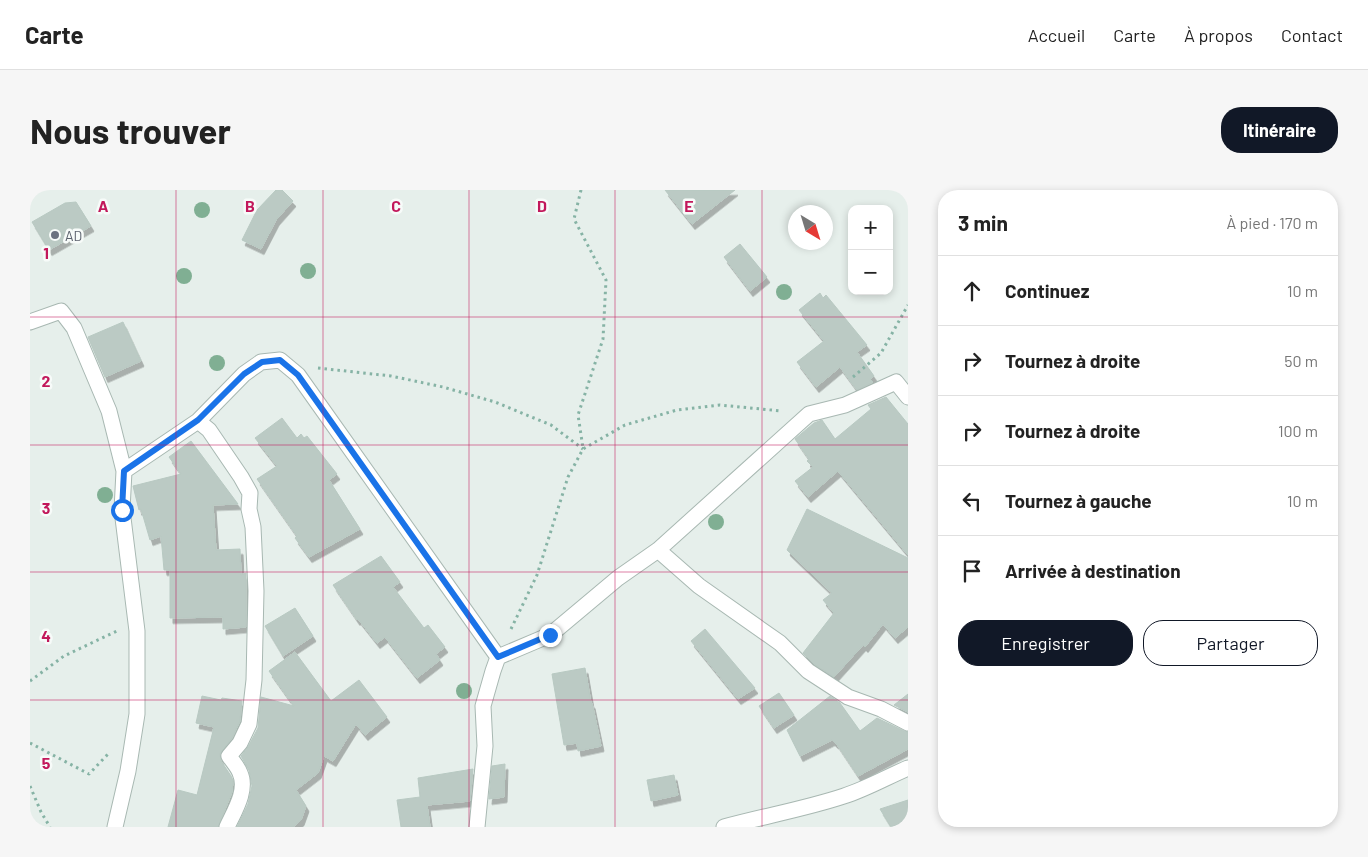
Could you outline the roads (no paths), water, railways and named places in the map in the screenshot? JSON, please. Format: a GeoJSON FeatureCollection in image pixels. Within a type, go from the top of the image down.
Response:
{"type":"FeatureCollection","features":[{"type":"Feature","properties":{"kind":"street"},"geometry":{"type":"LineString","coordinates":[[30,322],[61,311],[74,328],[108,411],[124,471],[122,510],[137,631],[137,714],[128,772],[115,827]]}},
{"type":"Feature","properties":{"kind":"street"},"geometry":{"type":"LineString","coordinates":[[124,471],[198,420],[244,374],[262,362],[280,360],[298,375],[498,657]]}},
{"type":"Feature","properties":{"kind":"street"},"geometry":{"type":"LineString","coordinates":[[477,827],[485,746],[483,706],[492,671],[498,657],[550,635],[618,578],[658,550],[809,414],[845,405],[896,382],[908,397]]}},
{"type":"Feature","properties":{"kind":"street"},"geometry":{"type":"LineString","coordinates":[[198,420],[209,430],[242,477],[250,493],[249,509],[253,526],[256,591],[254,680],[249,724],[240,743],[229,756],[241,774],[242,787],[237,806],[227,827]]}},
{"type":"Feature","properties":{"kind":"street"},"geometry":{"type":"LineString","coordinates":[[658,550],[699,586],[780,644],[808,671],[848,697],[881,709],[908,723]]}},
{"type":"Feature","properties":{"kind":"street"},"geometry":{"type":"LineString","coordinates":[[724,827],[759,822],[846,796],[908,768]]}},
{"type":"Feature","properties":{"kind":"place","name":"AD"},"geometry":{"type":"Point","coordinates":[55,235]}}]}
